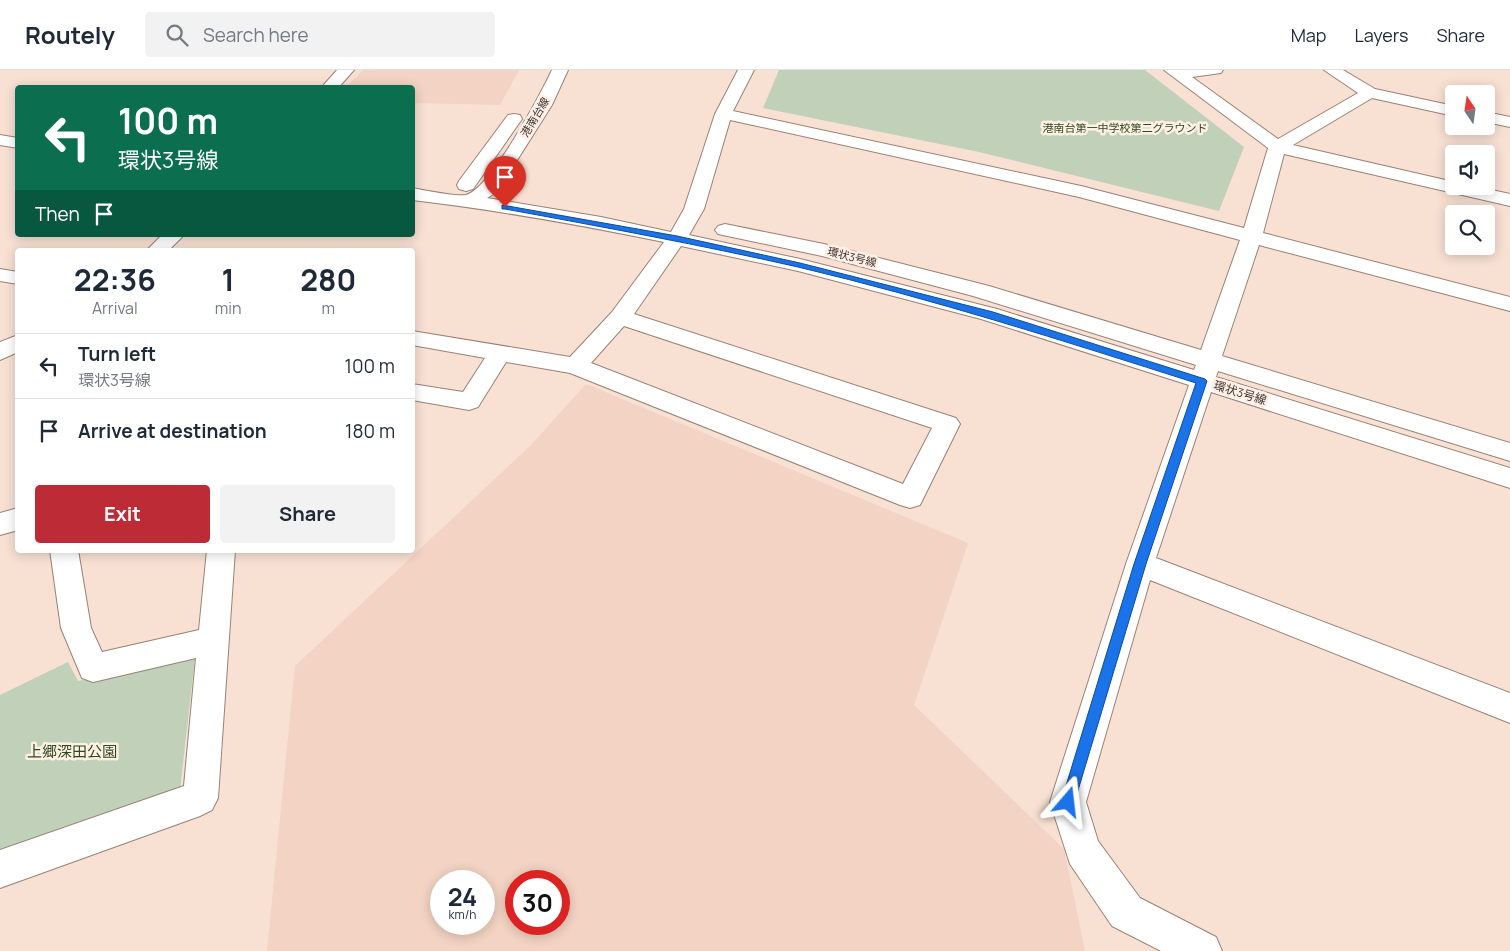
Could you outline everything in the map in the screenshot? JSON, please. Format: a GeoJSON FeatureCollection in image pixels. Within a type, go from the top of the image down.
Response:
{"type":"FeatureCollection","features":[{"type":"Feature","properties":{"kind":"street"},"geometry":{"type":"LineString","coordinates":[[332,85],[346,70]]}},
{"type":"Feature","properties":{"kind":"street","name":"港南台線"},"geometry":{"type":"LineString","coordinates":[[490,188],[544,105],[560,70]]}},
{"type":"Feature","properties":{"kind":"street"},"geometry":{"type":"LineString","coordinates":[[575,366],[620,318],[694,209],[723,114],[746,70]]}},
{"type":"Feature","properties":{"kind":"street"},"geometry":{"type":"LineString","coordinates":[[1175,72],[1216,70]]}},
{"type":"Feature","properties":{"kind":"street"},"geometry":{"type":"LineString","coordinates":[[1332,70],[1370,93],[1445,109]]}},
{"type":"Feature","properties":{"kind":"street"},"geometry":{"type":"LineString","coordinates":[[1175,72],[1277,147],[1510,200]]}},
{"type":"Feature","properties":{"kind":"street"},"geometry":{"type":"LineString","coordinates":[[1202,951],[1126,912],[1083,851],[1068,802],[1140,564],[1252,235],[1277,147],[1370,93]]}},
{"type":"Feature","properties":{"kind":"street","name":"港南台線"},"geometry":{"type":"LineString","coordinates":[[468,193],[524,103]]}},
{"type":"Feature","properties":{"kind":"street"},"geometry":{"type":"LineString","coordinates":[[723,114],[1003,174],[1252,235],[1510,304]]}},
{"type":"Feature","properties":{"kind":"street"},"geometry":{"type":"LineString","coordinates":[[1495,119],[1510,122]]}},
{"type":"Feature","properties":{"kind":"street"},"geometry":{"type":"LineString","coordinates":[[0,124],[15,126]]}},
{"type":"Feature","properties":{"kind":"street"},"geometry":{"type":"LineString","coordinates":[[0,140],[15,142]]}},
{"type":"Feature","properties":{"kind":"street","name":"環状3号線"},"geometry":{"type":"LineString","coordinates":[[415,179],[468,193],[681,230]]}},
{"type":"Feature","properties":{"kind":"street"},"geometry":{"type":"LineString","coordinates":[[468,193],[490,188]]}},
{"type":"Feature","properties":{"kind":"street","name":"環状3号線"},"geometry":{"type":"LineString","coordinates":[[490,188],[681,230],[800,265],[1510,452]]}},
{"type":"Feature","properties":{"kind":"street","name":"環状3号線"},"geometry":{"type":"LineString","coordinates":[[415,194],[468,193]]}},
{"type":"Feature","properties":{"kind":"street"},"geometry":{"type":"LineString","coordinates":[[159,248],[172,237]]}},
{"type":"Feature","properties":{"kind":"street"},"geometry":{"type":"LineString","coordinates":[[0,275],[15,278]]}},
{"type":"Feature","properties":{"kind":"street"},"geometry":{"type":"LineString","coordinates":[[415,338],[575,366],[910,498],[947,424],[620,318]]}},
{"type":"Feature","properties":{"kind":"street"},"geometry":{"type":"LineString","coordinates":[[0,352],[15,344]]}},
{"type":"Feature","properties":{"kind":"street"},"geometry":{"type":"LineString","coordinates":[[415,392],[469,401],[501,352]]}},
{"type":"Feature","properties":{"kind":"street","name":"環状3号線"},"geometry":{"type":"LineString","coordinates":[[1205,371],[1510,478]]}},
{"type":"Feature","properties":{"kind":"street"},"geometry":{"type":"LineString","coordinates":[[0,524],[15,520]]}},
{"type":"Feature","properties":{"kind":"street"},"geometry":{"type":"LineString","coordinates":[[64,553],[76,628],[93,668],[212,641]]}},
{"type":"Feature","properties":{"kind":"street"},"geometry":{"type":"LineString","coordinates":[[0,869],[200,798],[221,553]]}},
{"type":"Feature","properties":{"kind":"street"},"geometry":{"type":"LineString","coordinates":[[1140,564],[1510,708]]}},
{"type":"Feature","properties":{"kind":"shaded area"},"geometry":{"type":"Polygon","coordinates":[[[363,70],[519,70],[500,105],[415,103],[415,85],[348,85],[363,70]]]}},
{"type":"Feature","properties":{"kind":"shaded area"},"geometry":{"type":"Polygon","coordinates":[[[586,384],[968,543],[914,705],[1064,849],[1085,951],[267,951],[295,666],[531,445],[586,384]]]}},
{"type":"Feature","properties":{"kind":"green space","name":"港南台第一中学校第二グラウンド"},"geometry":{"type":"Polygon","coordinates":[[[779,70],[1145,70],[1244,147],[1219,211],[979,152],[763,108],[779,70]]]}},
{"type":"Feature","properties":{"kind":"green space","name":"上郷深田公園"},"geometry":{"type":"Polygon","coordinates":[[[195,657],[180,790],[0,850],[0,695],[68,662],[78,681],[195,657]]]}},
{"type":"Feature","properties":{"kind":"route"},"geometry":{"type":"LineString","coordinates":[[505,207],[601,223],[800,265],[990,314],[1202,381],[1140,564],[1068,802]]}}]}
